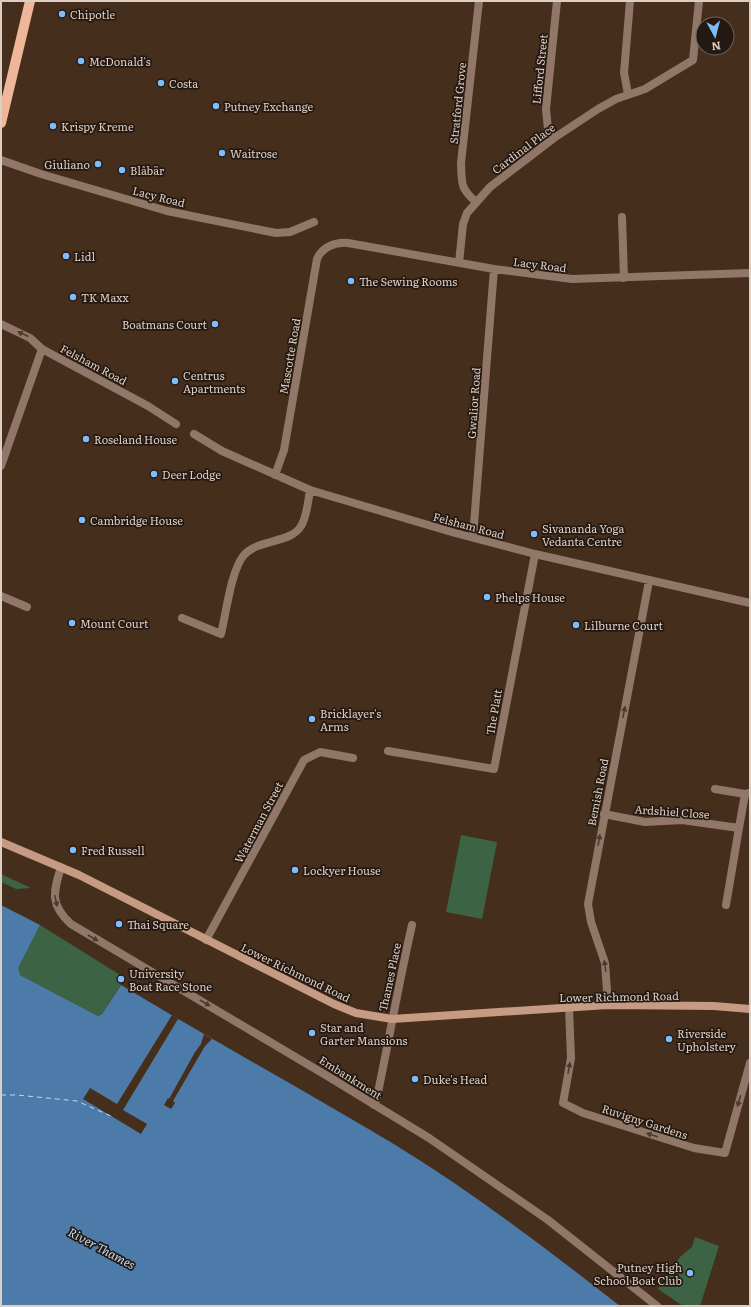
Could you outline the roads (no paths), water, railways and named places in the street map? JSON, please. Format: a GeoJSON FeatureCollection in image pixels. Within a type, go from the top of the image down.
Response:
{"type":"FeatureCollection","features":[{"type":"Feature","properties":{"kind":"main road"},"geometry":{"type":"LineString","coordinates":[[1,123],[30,1]]}},
{"type":"Feature","properties":{"kind":"main road","name":"Lower Richmond Road"},"geometry":{"type":"LineString","coordinates":[[1,842],[61,867],[334,1004],[356,1013],[392,1019],[608,1005],[714,1006],[750,1009]]}},
{"type":"Feature","properties":{"kind":"street","name":"Stratford Grove"},"geometry":{"type":"LineString","coordinates":[[476,202],[465,193],[462,184],[461,163],[479,1]]}},
{"type":"Feature","properties":{"kind":"street","name":"Lifford Street"},"geometry":{"type":"LineString","coordinates":[[554,138],[548,129],[546,109],[557,1]]}},
{"type":"Feature","properties":{"kind":"street"},"geometry":{"type":"LineString","coordinates":[[628,94],[624,74],[630,1]]}},
{"type":"Feature","properties":{"kind":"street","name":"Cardinal Place"},"geometry":{"type":"LineString","coordinates":[[459,263],[463,224],[467,213],[490,187],[554,138],[598,110],[628,94],[645,89],[693,60],[699,1]]}},
{"type":"Feature","properties":{"kind":"street","name":"Lacy Road"},"geometry":{"type":"LineString","coordinates":[[1,160],[82,187],[167,211],[276,233],[290,232],[314,222]]}},
{"type":"Feature","properties":{"kind":"street"},"geometry":{"type":"LineString","coordinates":[[622,217],[624,278]]}},
{"type":"Feature","properties":{"kind":"street","name":"Lacy Road"},"geometry":{"type":"LineString","coordinates":[[330,246],[348,243],[494,269],[572,279],[750,273]]}},
{"type":"Feature","properties":{"kind":"street","name":"Mascotte Road"},"geometry":{"type":"LineString","coordinates":[[275,475],[284,450],[317,259],[322,251],[330,246]]}},
{"type":"Feature","properties":{"kind":"street","name":"Gwalior Road"},"geometry":{"type":"LineString","coordinates":[[473,537],[494,269]]}},
{"type":"Feature","properties":{"kind":"street","name":"Felsham Road"},"geometry":{"type":"LineString","coordinates":[[1,324],[30,338],[42,349],[148,406],[176,424]]}},
{"type":"Feature","properties":{"kind":"street"},"geometry":{"type":"LineString","coordinates":[[1,466],[42,349]]}},
{"type":"Feature","properties":{"kind":"street","name":"Felsham Road"},"geometry":{"type":"LineString","coordinates":[[194,434],[222,451],[310,490],[535,554],[648,581],[750,603]]}},
{"type":"Feature","properties":{"kind":"street"},"geometry":{"type":"LineString","coordinates":[[182,618],[221,634],[233,578],[245,554],[267,542],[294,535],[302,526],[310,490]]}},
{"type":"Feature","properties":{"kind":"street","name":"The Platt"},"geometry":{"type":"LineString","coordinates":[[388,751],[494,769],[535,554]]}},
{"type":"Feature","properties":{"kind":"street","name":"Bemish Road"},"geometry":{"type":"LineString","coordinates":[[608,1005],[605,963],[591,922],[588,904],[648,581]]}},
{"type":"Feature","properties":{"kind":"street"},"geometry":{"type":"LineString","coordinates":[[1,596],[26,607]]}},
{"type":"Feature","properties":{"kind":"street","name":"Waterman Street"},"geometry":{"type":"LineString","coordinates":[[206,940],[304,760],[320,752],[353,758]]}},
{"type":"Feature","properties":{"kind":"street"},"geometry":{"type":"LineString","coordinates":[[715,789],[747,794],[739,828],[726,905]]}},
{"type":"Feature","properties":{"kind":"street","name":"Ardshiel Close"},"geometry":{"type":"LineString","coordinates":[[604,814],[645,822],[682,820],[739,828]]}},
{"type":"Feature","properties":{"kind":"street","name":"Embankment"},"geometry":{"type":"LineString","coordinates":[[61,867],[55,886],[56,905],[61,915],[71,924],[430,1138],[548,1220],[657,1306]]}},
{"type":"Feature","properties":{"kind":"street","name":"Thames Place"},"geometry":{"type":"LineString","coordinates":[[374,1104],[380,1083],[412,925]]}},
{"type":"Feature","properties":{"kind":"street","name":"Ruvigny Gardens"},"geometry":{"type":"LineString","coordinates":[[570,1007],[571,1058],[563,1103],[583,1113],[694,1148],[725,1153],[750,1063]]}},
{"type":"Feature","properties":{"kind":"water","name":"River Thames"},"geometry":{"type":"Polygon","coordinates":[[[1,905],[40,925],[18,968],[20,975],[98,1016],[102,1014],[121,985],[426,1164],[511,1223],[620,1306],[1,1306],[1,905]]]}},
{"type":"Feature","properties":{"kind":"place","name":"Chipotle"},"geometry":{"type":"Point","coordinates":[62,14]}},
{"type":"Feature","properties":{"kind":"place","name":"McDonald's"},"geometry":{"type":"Point","coordinates":[81,61]}},
{"type":"Feature","properties":{"kind":"place","name":"Costa"},"geometry":{"type":"Point","coordinates":[161,83]}},
{"type":"Feature","properties":{"kind":"place","name":"Putney Exchange"},"geometry":{"type":"Point","coordinates":[216,106]}},
{"type":"Feature","properties":{"kind":"place","name":"Krispy Kreme"},"geometry":{"type":"Point","coordinates":[53,126]}},
{"type":"Feature","properties":{"kind":"place","name":"Waitrose"},"geometry":{"type":"Point","coordinates":[222,153]}},
{"type":"Feature","properties":{"kind":"place","name":"Giuliano"},"geometry":{"type":"Point","coordinates":[98,164]}},
{"type":"Feature","properties":{"kind":"place","name":"Blåbär"},"geometry":{"type":"Point","coordinates":[122,170]}},
{"type":"Feature","properties":{"kind":"place","name":"Lidl"},"geometry":{"type":"Point","coordinates":[66,256]}},
{"type":"Feature","properties":{"kind":"place","name":"The Sewing Rooms"},"geometry":{"type":"Point","coordinates":[351,281]}},
{"type":"Feature","properties":{"kind":"place","name":"TK Maxx"},"geometry":{"type":"Point","coordinates":[73,297]}},
{"type":"Feature","properties":{"kind":"place","name":"Boatmans Court"},"geometry":{"type":"Point","coordinates":[215,324]}},
{"type":"Feature","properties":{"kind":"place","name":"Centrus Apartments"},"geometry":{"type":"Point","coordinates":[175,381]}},
{"type":"Feature","properties":{"kind":"place","name":"Roseland House"},"geometry":{"type":"Point","coordinates":[86,439]}},
{"type":"Feature","properties":{"kind":"place","name":"Deer Lodge"},"geometry":{"type":"Point","coordinates":[154,474]}},
{"type":"Feature","properties":{"kind":"place","name":"Cambridge House"},"geometry":{"type":"Point","coordinates":[82,520]}},
{"type":"Feature","properties":{"kind":"place","name":"Sivananda Yoga Vedanta Centre"},"geometry":{"type":"Point","coordinates":[534,534]}},
{"type":"Feature","properties":{"kind":"place","name":"Phelps House"},"geometry":{"type":"Point","coordinates":[487,597]}},
{"type":"Feature","properties":{"kind":"place","name":"Mount Court"},"geometry":{"type":"Point","coordinates":[72,623]}},
{"type":"Feature","properties":{"kind":"place","name":"Lilburne Court"},"geometry":{"type":"Point","coordinates":[576,625]}},
{"type":"Feature","properties":{"kind":"place","name":"Bricklayer's Arms"},"geometry":{"type":"Point","coordinates":[312,719]}},
{"type":"Feature","properties":{"kind":"place","name":"Fred Russell"},"geometry":{"type":"Point","coordinates":[73,850]}},
{"type":"Feature","properties":{"kind":"place","name":"Lockyer House"},"geometry":{"type":"Point","coordinates":[295,870]}},
{"type":"Feature","properties":{"kind":"place","name":"Thai Square"},"geometry":{"type":"Point","coordinates":[119,924]}},
{"type":"Feature","properties":{"kind":"place","name":"University Boat Race Stone"},"geometry":{"type":"Point","coordinates":[121,979]}},
{"type":"Feature","properties":{"kind":"place","name":"Star and Garter Mansions"},"geometry":{"type":"Point","coordinates":[312,1033]}},
{"type":"Feature","properties":{"kind":"place","name":"Riverside Upholstery"},"geometry":{"type":"Point","coordinates":[669,1039]}},
{"type":"Feature","properties":{"kind":"place","name":"Duke's Head"},"geometry":{"type":"Point","coordinates":[415,1079]}},
{"type":"Feature","properties":{"kind":"place","name":"Putney High School Boat Club"},"geometry":{"type":"Point","coordinates":[690,1273]}}]}
